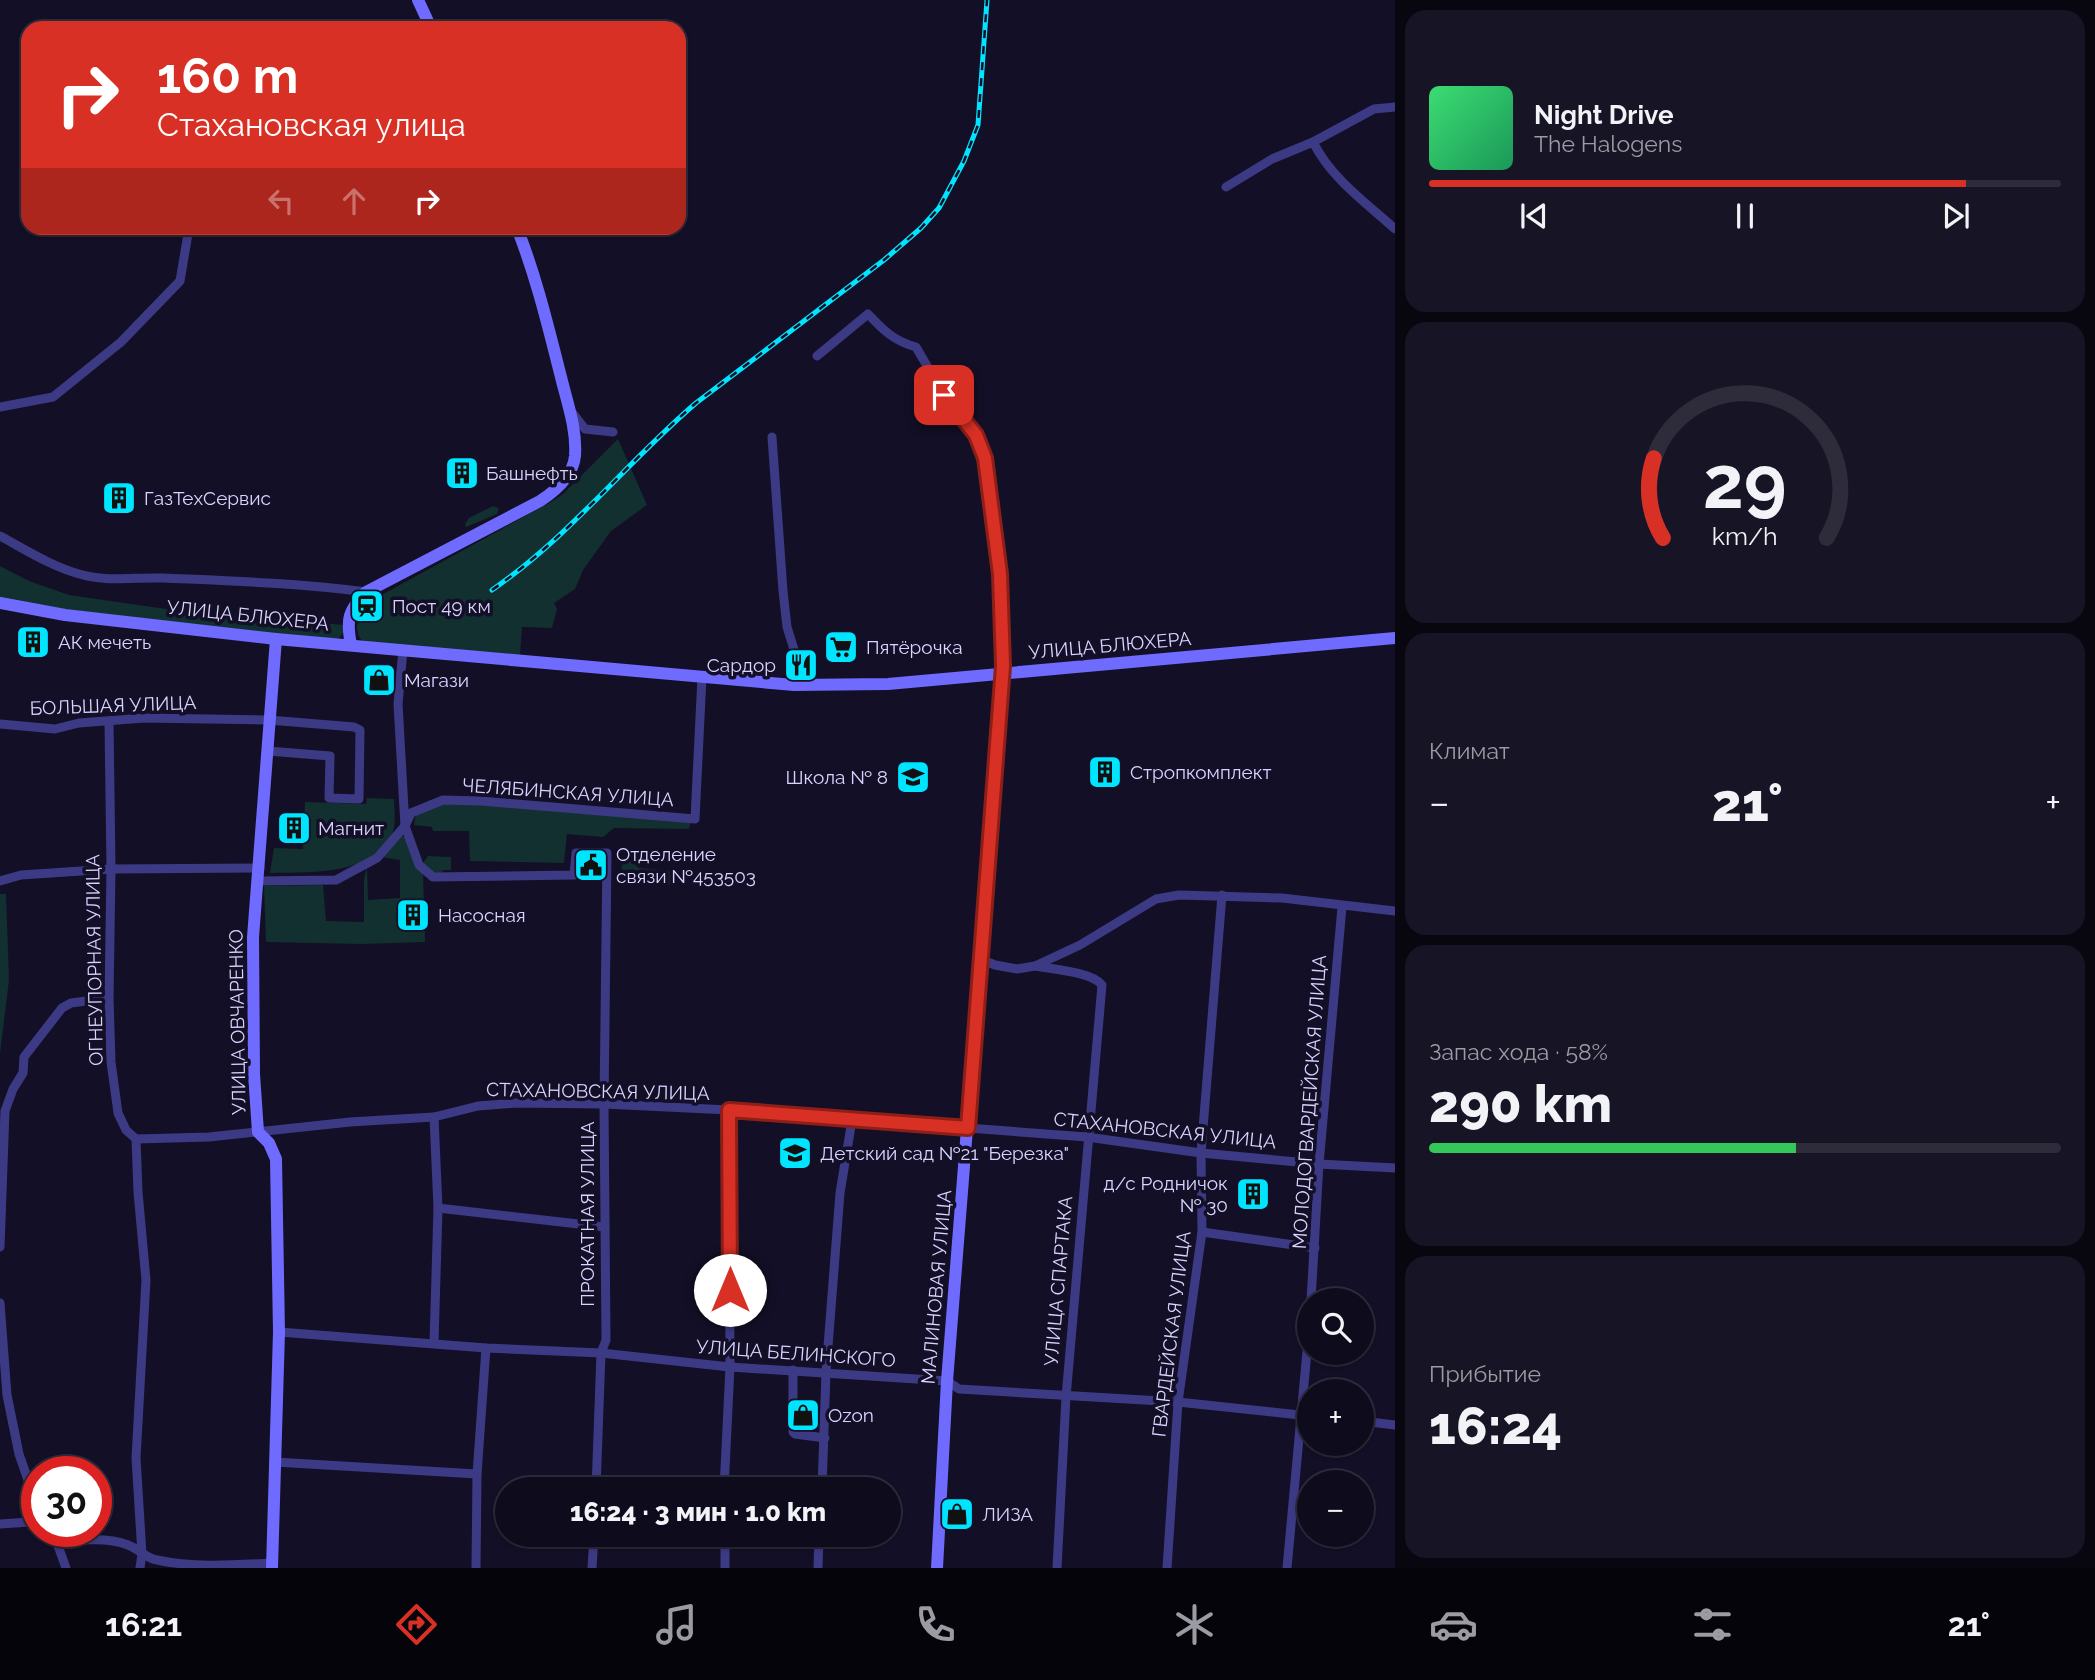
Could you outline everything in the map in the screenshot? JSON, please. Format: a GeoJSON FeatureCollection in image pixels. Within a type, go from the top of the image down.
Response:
{"type":"FeatureCollection","features":[{"type":"Feature","properties":{"kind":"main road"},"geometry":{"type":"LineString","coordinates":[[418,0],[428,21]]}},
{"type":"Feature","properties":{"kind":"main road"},"geometry":{"type":"LineString","coordinates":[[351,645],[349,615],[352,607],[366,592],[540,501],[558,488],[568,476],[575,457],[574,428],[529,256],[520,235]]}},
{"type":"Feature","properties":{"kind":"main road","name":"УЛИЦА БЛЮХЕРА"},"geometry":{"type":"LineString","coordinates":[[0,603],[65,615],[276,639],[789,685],[888,684],[1395,638]]}},
{"type":"Feature","properties":{"kind":"main road","name":"УЛИЦА ОВЧАРЕНКО"},"geometry":{"type":"LineString","coordinates":[[272,1565],[279,1332],[276,1159],[268,1143],[258,1132],[254,1074],[253,937],[260,874],[276,639]]}},
{"type":"Feature","properties":{"kind":"main road","name":"МАЛИНОВАЯ УЛИЦА"},"geometry":{"type":"LineString","coordinates":[[937,1568],[947,1381],[1003,674]]}},
{"type":"Feature","properties":{"kind":"street"},"geometry":{"type":"LineString","coordinates":[[1226,187],[1272,159],[1312,142],[1374,109],[1395,107]]}},
{"type":"Feature","properties":{"kind":"street"},"geometry":{"type":"LineString","coordinates":[[1312,142],[1321,159],[1336,176],[1395,229]]}},
{"type":"Feature","properties":{"kind":"street"},"geometry":{"type":"LineString","coordinates":[[0,407],[53,397],[121,342],[180,281],[188,235]]}},
{"type":"Feature","properties":{"kind":"street"},"geometry":{"type":"LineString","coordinates":[[817,356],[868,314],[889,336],[916,347],[944,395],[976,435],[985,458],[1000,574],[1003,674]]}},
{"type":"Feature","properties":{"kind":"street"},"geometry":{"type":"LineString","coordinates":[[569,408],[585,429],[613,432]]}},
{"type":"Feature","properties":{"kind":"street"},"geometry":{"type":"LineString","coordinates":[[772,436],[783,591],[787,626],[796,656],[789,685]]}},
{"type":"Feature","properties":{"kind":"street"},"geometry":{"type":"LineString","coordinates":[[0,536],[63,568],[104,579],[143,577],[210,580],[366,592]]}},
{"type":"Feature","properties":{"kind":"street"},"geometry":{"type":"LineString","coordinates":[[403,650],[398,704],[405,827]]}},
{"type":"Feature","properties":{"kind":"street","name":"ЧЕЛЯБИНСКАЯ УЛИЦА"},"geometry":{"type":"LineString","coordinates":[[0,881],[21,874],[111,869],[260,874],[336,880],[377,858],[405,827],[411,813],[443,800],[695,819],[702,677]]}},
{"type":"Feature","properties":{"kind":"street","name":"БОЛЬШАЯ УЛИЦА"},"geometry":{"type":"LineString","coordinates":[[0,724],[55,729],[79,723],[144,718],[269,720],[354,727],[360,730],[359,799],[329,798],[330,756],[268,751]]}},
{"type":"Feature","properties":{"kind":"street","name":"ОГНЕУПОРНАЯ УЛИЦА"},"geometry":{"type":"LineString","coordinates":[[108,722],[111,1062],[118,1113],[126,1129],[136,1139]]}},
{"type":"Feature","properties":{"kind":"street","name":"ПРОКАТНАЯ УЛИЦА"},"geometry":{"type":"LineString","coordinates":[[405,827],[419,865],[433,877],[574,874],[576,853],[607,853],[604,1104],[606,1340],[601,1353],[596,1477]]}},
{"type":"Feature","properties":{"kind":"street"},"geometry":{"type":"LineString","coordinates":[[980,959],[1017,969],[1035,966],[1080,945],[1156,900],[1179,895],[1282,898],[1395,911]]}},
{"type":"Feature","properties":{"kind":"street","name":"ГВАРДЕЙСКАЯ УЛИЦА"},"geometry":{"type":"LineString","coordinates":[[1167,1568],[1178,1402],[1202,1232],[1200,1153],[1222,895]]}},
{"type":"Feature","properties":{"kind":"street","name":"МОЛОДОГВАРДЕЙСКАЯ УЛИЦА"},"geometry":{"type":"LineString","coordinates":[[1312,1288],[1319,1164],[1342,906]]}},
{"type":"Feature","properties":{"kind":"street","name":"УЛИЦА СПАРТАКА"},"geometry":{"type":"LineString","coordinates":[[1035,966],[1087,976],[1100,981],[1102,985],[1066,1396],[1057,1568]]}},
{"type":"Feature","properties":{"kind":"street"},"geometry":{"type":"LineString","coordinates":[[0,1247],[5,1111],[13,1088],[23,1073],[24,1057],[62,1008],[71,1003],[109,998]]}},
{"type":"Feature","properties":{"kind":"street","name":"СТАХАНОВСКАЯ УЛИЦА"},"geometry":{"type":"LineString","coordinates":[[136,1139],[209,1137],[433,1117],[478,1106],[503,1104],[604,1104],[729,1110],[1087,1137],[1200,1153],[1395,1168]]}},
{"type":"Feature","properties":{"kind":"street"},"geometry":{"type":"LineString","coordinates":[[725,1477],[730,1367],[729,1110]]}},
{"type":"Feature","properties":{"kind":"street"},"geometry":{"type":"LineString","coordinates":[[433,1117],[438,1208],[434,1343]]}},
{"type":"Feature","properties":{"kind":"street"},"geometry":{"type":"LineString","coordinates":[[823,1477],[826,1372],[840,1193],[852,1120]]}},
{"type":"Feature","properties":{"kind":"street"},"geometry":{"type":"LineString","coordinates":[[136,1139],[146,1280],[136,1458],[142,1555],[140,1568]]}},
{"type":"Feature","properties":{"kind":"street"},"geometry":{"type":"LineString","coordinates":[[438,1208],[605,1227]]}},
{"type":"Feature","properties":{"kind":"street"},"geometry":{"type":"LineString","coordinates":[[1202,1232],[1315,1248]]}},
{"type":"Feature","properties":{"kind":"street"},"geometry":{"type":"LineString","coordinates":[[0,1303],[7,1395],[21,1460]]}},
{"type":"Feature","properties":{"kind":"street","name":"УЛИЦА БЕЛИНСКОГО"},"geometry":{"type":"LineString","coordinates":[[279,1332],[486,1348],[601,1353],[730,1367],[947,1381],[960,1389],[1178,1402],[1297,1415]]}},
{"type":"Feature","properties":{"kind":"street"},"geometry":{"type":"LineString","coordinates":[[476,1568],[477,1474],[486,1348]]}},
{"type":"Feature","properties":{"kind":"street"},"geometry":{"type":"LineString","coordinates":[[793,1370],[793,1432],[825,1438]]}},
{"type":"Feature","properties":{"kind":"street"},"geometry":{"type":"LineString","coordinates":[[1374,1422],[1395,1425]]}},
{"type":"Feature","properties":{"kind":"street"},"geometry":{"type":"LineString","coordinates":[[1286,1568],[1301,1456]]}},
{"type":"Feature","properties":{"kind":"street"},"geometry":{"type":"LineString","coordinates":[[275,1462],[477,1474]]}},
{"type":"Feature","properties":{"kind":"street"},"geometry":{"type":"LineString","coordinates":[[0,1524],[21,1523]]}},
{"type":"Feature","properties":{"kind":"street"},"geometry":{"type":"LineString","coordinates":[[112,1542],[131,1545],[142,1555],[174,1563],[272,1565]]}},
{"type":"Feature","properties":{"kind":"street"},"geometry":{"type":"LineString","coordinates":[[58,1547],[66,1568]]}},
{"type":"Feature","properties":{"kind":"street"},"geometry":{"type":"LineString","coordinates":[[593,1568],[594,1547]]}},
{"type":"Feature","properties":{"kind":"street"},"geometry":{"type":"LineString","coordinates":[[724,1547],[725,1568]]}},
{"type":"Feature","properties":{"kind":"street"},"geometry":{"type":"LineString","coordinates":[[818,1568],[819,1547]]}},
{"type":"Feature","properties":{"kind":"green space"},"geometry":{"type":"Polygon","coordinates":[[[618,439],[647,505],[611,531],[583,570],[575,589],[554,603],[557,609],[552,628],[522,627],[520,655],[363,642],[357,628],[361,612],[367,603],[551,502],[563,494],[618,439]]]}},
{"type":"Feature","properties":{"kind":"green space"},"geometry":{"type":"Polygon","coordinates":[[[493,506],[499,508],[497,514],[466,527],[469,518],[493,506]]]}},
{"type":"Feature","properties":{"kind":"green space"},"geometry":{"type":"Polygon","coordinates":[[[0,566],[29,581],[69,595],[180,611],[344,625],[344,632],[339,638],[320,638],[58,609],[0,598],[0,566]]]}},
{"type":"Feature","properties":{"kind":"green space"},"geometry":{"type":"Polygon","coordinates":[[[367,798],[394,799],[393,833],[381,850],[368,859],[336,869],[270,873],[274,848],[303,849],[305,802],[366,804],[367,798]]]}},
{"type":"Feature","properties":{"kind":"green space"},"geometry":{"type":"Polygon","coordinates":[[[445,802],[691,821],[689,829],[614,828],[603,837],[567,834],[564,863],[470,861],[469,831],[433,831],[432,827],[414,825],[416,813],[445,802]]]}},
{"type":"Feature","properties":{"kind":"green space"},"geometry":{"type":"Polygon","coordinates":[[[401,836],[405,837],[423,873],[425,942],[266,942],[264,886],[323,885],[326,921],[364,922],[364,879],[367,867],[368,900],[400,898],[400,860],[381,857],[401,836]]]}},
{"type":"Feature","properties":{"kind":"green space"},"geometry":{"type":"Polygon","coordinates":[[[428,856],[451,857],[451,870],[443,870],[442,875],[429,870],[423,863],[428,856]]]}},
{"type":"Feature","properties":{"kind":"green space"},"geometry":{"type":"Polygon","coordinates":[[[622,859],[638,860],[638,868],[672,871],[671,885],[621,882],[622,859]]]}},
{"type":"Feature","properties":{"kind":"green space"},"geometry":{"type":"Polygon","coordinates":[[[0,894],[6,894],[9,980],[0,1054],[0,894]]]}},
{"type":"Feature","properties":{"kind":"railway"},"geometry":{"type":"LineString","coordinates":[[492,590],[547,547],[696,403],[884,260],[921,228],[939,208],[964,161],[978,125],[987,0]]}},
{"type":"Feature","properties":{"kind":"place","name":"Башнефть"},"geometry":{"type":"Point","coordinates":[462,473]}},
{"type":"Feature","properties":{"kind":"place","name":"ГазТехСервис"},"geometry":{"type":"Point","coordinates":[119,498]}},
{"type":"Feature","properties":{"kind":"place","name":"Пост 49 км"},"geometry":{"type":"Point","coordinates":[367,606]}},
{"type":"Feature","properties":{"kind":"place","name":"АК мечеть"},"geometry":{"type":"Point","coordinates":[33,642]}},
{"type":"Feature","properties":{"kind":"place","name":"Пятёрочка"},"geometry":{"type":"Point","coordinates":[841,647]}},
{"type":"Feature","properties":{"kind":"place","name":"Сардор"},"geometry":{"type":"Point","coordinates":[801,665]}},
{"type":"Feature","properties":{"kind":"place","name":"Магази"},"geometry":{"type":"Point","coordinates":[379,680]}},
{"type":"Feature","properties":{"kind":"place","name":"Стропкомплект"},"geometry":{"type":"Point","coordinates":[1105,772]}},
{"type":"Feature","properties":{"kind":"place","name":"Школа № 8"},"geometry":{"type":"Point","coordinates":[913,777]}},
{"type":"Feature","properties":{"kind":"place","name":"Магнит"},"geometry":{"type":"Point","coordinates":[294,828]}},
{"type":"Feature","properties":{"kind":"place","name":"Отделение связи №453503"},"geometry":{"type":"Point","coordinates":[591,865]}},
{"type":"Feature","properties":{"kind":"place","name":"Насосная"},"geometry":{"type":"Point","coordinates":[413,915]}},
{"type":"Feature","properties":{"kind":"place","name":"Детский сад №21 \"Березка\""},"geometry":{"type":"Point","coordinates":[795,1153]}},
{"type":"Feature","properties":{"kind":"place","name":"д/с Родничок № 30"},"geometry":{"type":"Point","coordinates":[1253,1194]}},
{"type":"Feature","properties":{"kind":"place","name":"Ozon"},"geometry":{"type":"Point","coordinates":[803,1415]}},
{"type":"Feature","properties":{"kind":"place","name":"ЛИЗА"},"geometry":{"type":"Point","coordinates":[957,1514]}},
{"type":"Feature","properties":{"kind":"route"},"geometry":{"type":"LineString","coordinates":[[730,1290],[729,1110],[968,1128],[1003,666],[1000,574],[985,458],[976,435],[944,395]]}}]}
